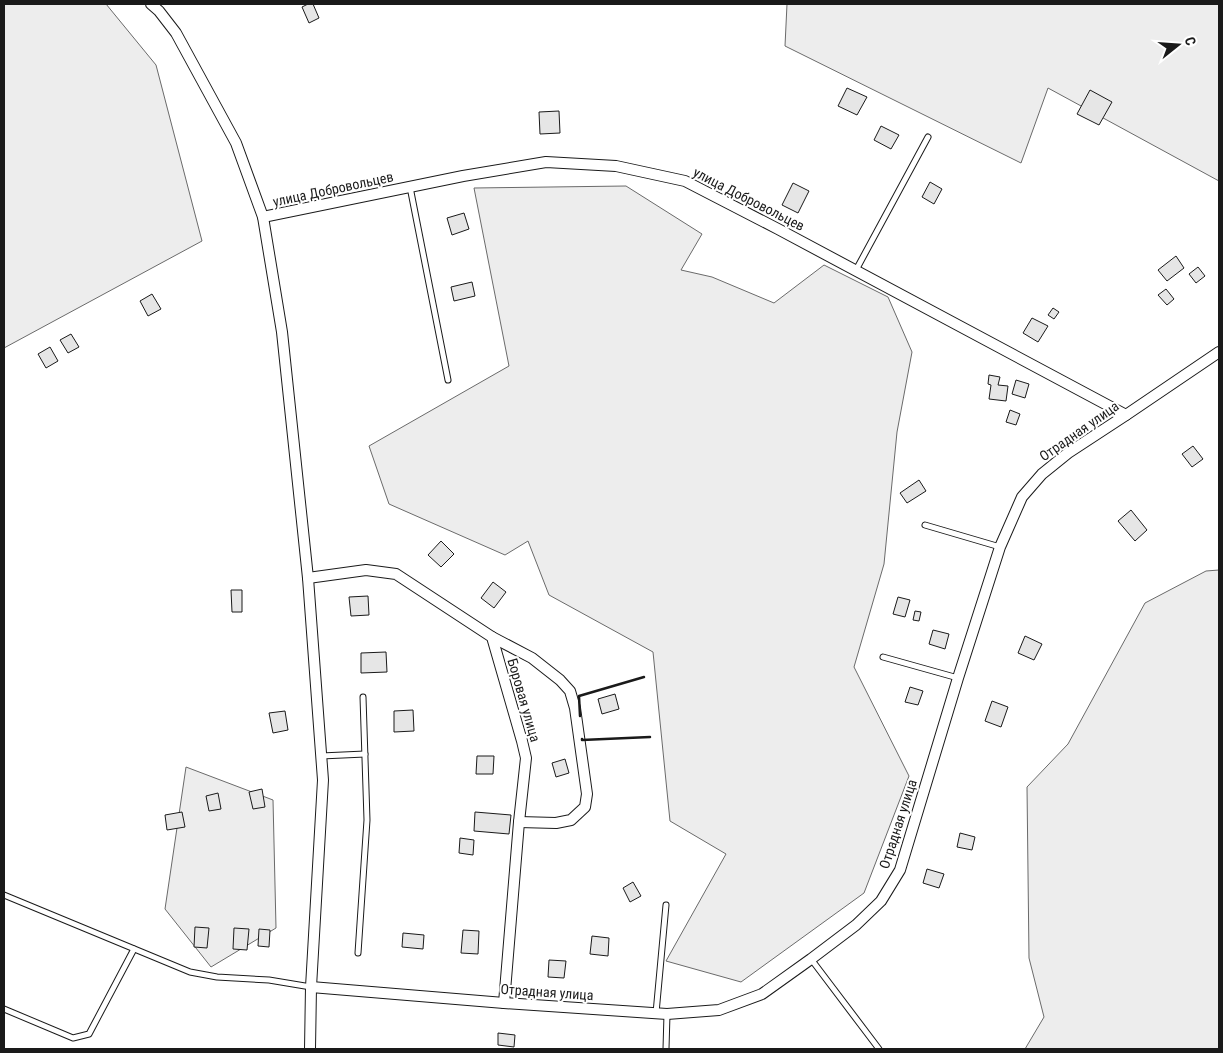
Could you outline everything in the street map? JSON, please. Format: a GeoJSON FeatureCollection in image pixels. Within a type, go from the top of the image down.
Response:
{"type":"FeatureCollection","features":[{"type":"Feature","properties":{"kind":"street"},"geometry":{"type":"LineString","coordinates":[[151,4],[176,33],[236,143],[263,217],[282,332],[308,578],[323,780],[311,987],[310,1049]]}},
{"type":"Feature","properties":{"kind":"street","name":"улица Добровольцев"},"geometry":{"type":"LineString","coordinates":[[263,217],[463,176],[546,162],[616,166],[686,181],[1126,416]]}},
{"type":"Feature","properties":{"kind":"street","name":"Отрадная улица"},"geometry":{"type":"LineString","coordinates":[[311,987],[667,1014],[719,1010],[762,994],[856,925],[881,901],[900,870],[1000,547],[1022,497],[1042,474],[1068,453],[1219,352]]}},
{"type":"Feature","properties":{"kind":"street"},"geometry":{"type":"LineString","coordinates":[[308,578],[366,570],[396,574],[492,638],[532,658],[560,680],[570,691],[587,794],[585,807],[572,820],[556,823],[518,822]]}},
{"type":"Feature","properties":{"kind":"street","name":"Боровая улица"},"geometry":{"type":"LineString","coordinates":[[492,638],[526,758],[518,822],[504,1003]]}},
{"type":"Feature","properties":{"kind":"lane"},"geometry":{"type":"LineString","coordinates":[[856,271],[928,137]]}},
{"type":"Feature","properties":{"kind":"lane"},"geometry":{"type":"LineString","coordinates":[[410,187],[448,380]]}},
{"type":"Feature","properties":{"kind":"lane"},"geometry":{"type":"LineString","coordinates":[[925,525],[1000,547]]}},
{"type":"Feature","properties":{"kind":"lane"},"geometry":{"type":"LineString","coordinates":[[884,657],[958,678]]}},
{"type":"Feature","properties":{"kind":"lane"},"geometry":{"type":"LineString","coordinates":[[358,953],[367,820],[363,697]]}},
{"type":"Feature","properties":{"kind":"lane"},"geometry":{"type":"LineString","coordinates":[[321,756],[365,754]]}},
{"type":"Feature","properties":{"kind":"lane"},"geometry":{"type":"LineString","coordinates":[[4,895],[190,972],[217,977],[268,980],[311,987]]}},
{"type":"Feature","properties":{"kind":"lane"},"geometry":{"type":"LineString","coordinates":[[656,1013],[666,905]]}},
{"type":"Feature","properties":{"kind":"lane"},"geometry":{"type":"LineString","coordinates":[[4,1009],[73,1038],[89,1034],[134,948]]}},
{"type":"Feature","properties":{"kind":"lane"},"geometry":{"type":"LineString","coordinates":[[811,959],[879,1049]]}},
{"type":"Feature","properties":{"kind":"lane"},"geometry":{"type":"LineString","coordinates":[[666,1049],[667,1014]]}},
{"type":"Feature","properties":{"kind":"shaded area"},"geometry":{"type":"Polygon","coordinates":[[[4,4],[106,4],[156,65],[202,241],[4,348],[4,4]]]}},
{"type":"Feature","properties":{"kind":"shaded area"},"geometry":{"type":"Polygon","coordinates":[[[787,4],[1219,4],[1219,181],[1048,88],[1021,163],[785,46],[787,4]]]}},
{"type":"Feature","properties":{"kind":"shaded area"},"geometry":{"type":"Polygon","coordinates":[[[626,186],[702,234],[681,270],[712,277],[774,303],[824,265],[888,297],[912,352],[897,432],[884,564],[854,667],[909,776],[864,893],[741,982],[666,961],[726,854],[670,821],[653,652],[549,595],[528,541],[505,555],[389,504],[369,446],[509,366],[474,188],[626,186]]]}},
{"type":"Feature","properties":{"kind":"shaded area"},"geometry":{"type":"Polygon","coordinates":[[[1219,570],[1219,1049],[1025,1049],[1044,1017],[1029,958],[1027,787],[1068,744],[1145,603],[1206,571],[1219,570]]]}},
{"type":"Feature","properties":{"kind":"shaded area"},"geometry":{"type":"Polygon","coordinates":[[[186,767],[273,800],[276,928],[211,967],[165,909],[186,767]]]}},
{"type":"Feature","properties":{"kind":"building"},"geometry":{"type":"Polygon","coordinates":[[[313,4],[319,18],[309,23],[302,7],[313,4]]]}},
{"type":"Feature","properties":{"kind":"building"},"geometry":{"type":"Polygon","coordinates":[[[847,88],[867,97],[857,115],[838,106],[847,88]]]}},
{"type":"Feature","properties":{"kind":"building"},"geometry":{"type":"Polygon","coordinates":[[[1090,90],[1112,102],[1099,125],[1077,114],[1090,90]]]}},
{"type":"Feature","properties":{"kind":"building"},"geometry":{"type":"Polygon","coordinates":[[[559,111],[560,133],[540,134],[539,112],[559,111]]]}},
{"type":"Feature","properties":{"kind":"building"},"geometry":{"type":"Polygon","coordinates":[[[881,126],[899,135],[891,149],[874,140],[881,126]]]}},
{"type":"Feature","properties":{"kind":"building"},"geometry":{"type":"Polygon","coordinates":[[[930,182],[942,189],[934,204],[922,197],[930,182]]]}},
{"type":"Feature","properties":{"kind":"building"},"geometry":{"type":"Polygon","coordinates":[[[793,183],[809,191],[798,213],[782,205],[793,183]]]}},
{"type":"Feature","properties":{"kind":"building"},"geometry":{"type":"Polygon","coordinates":[[[464,213],[469,229],[452,235],[447,218],[464,213]]]}},
{"type":"Feature","properties":{"kind":"building"},"geometry":{"type":"Polygon","coordinates":[[[1176,256],[1184,268],[1167,281],[1158,270],[1176,256]]]}},
{"type":"Feature","properties":{"kind":"building"},"geometry":{"type":"Polygon","coordinates":[[[1198,267],[1205,276],[1196,283],[1189,274],[1198,267]]]}},
{"type":"Feature","properties":{"kind":"building"},"geometry":{"type":"Polygon","coordinates":[[[472,282],[475,296],[454,301],[451,287],[472,282]]]}},
{"type":"Feature","properties":{"kind":"building"},"geometry":{"type":"Polygon","coordinates":[[[1166,289],[1174,299],[1167,305],[1158,295],[1166,289]]]}},
{"type":"Feature","properties":{"kind":"building"},"geometry":{"type":"Polygon","coordinates":[[[152,294],[161,309],[148,316],[140,301],[152,294]]]}},
{"type":"Feature","properties":{"kind":"building"},"geometry":{"type":"Polygon","coordinates":[[[1053,308],[1059,312],[1054,319],[1048,315],[1053,308]]]}},
{"type":"Feature","properties":{"kind":"building"},"geometry":{"type":"Polygon","coordinates":[[[1032,318],[1048,326],[1038,342],[1023,333],[1032,318]]]}},
{"type":"Feature","properties":{"kind":"building"},"geometry":{"type":"Polygon","coordinates":[[[71,334],[79,347],[68,353],[60,340],[71,334]]]}},
{"type":"Feature","properties":{"kind":"building"},"geometry":{"type":"Polygon","coordinates":[[[50,347],[58,361],[46,368],[38,354],[50,347]]]}},
{"type":"Feature","properties":{"kind":"building"},"geometry":{"type":"Polygon","coordinates":[[[989,375],[1000,377],[998,385],[1008,386],[1006,401],[989,399],[991,385],[988,384],[989,375]]]}},
{"type":"Feature","properties":{"kind":"building"},"geometry":{"type":"Polygon","coordinates":[[[1016,380],[1029,384],[1025,398],[1012,394],[1016,380]]]}},
{"type":"Feature","properties":{"kind":"building"},"geometry":{"type":"Polygon","coordinates":[[[1010,410],[1020,414],[1016,425],[1006,422],[1010,410]]]}},
{"type":"Feature","properties":{"kind":"building"},"geometry":{"type":"Polygon","coordinates":[[[1193,446],[1203,459],[1192,467],[1182,454],[1193,446]]]}},
{"type":"Feature","properties":{"kind":"building"},"geometry":{"type":"Polygon","coordinates":[[[919,480],[926,491],[907,503],[900,493],[919,480]]]}},
{"type":"Feature","properties":{"kind":"building"},"geometry":{"type":"Polygon","coordinates":[[[1131,510],[1147,530],[1135,541],[1118,521],[1131,510]]]}},
{"type":"Feature","properties":{"kind":"building"},"geometry":{"type":"Polygon","coordinates":[[[441,541],[454,554],[441,567],[428,555],[441,541]]]}},
{"type":"Feature","properties":{"kind":"building"},"geometry":{"type":"Polygon","coordinates":[[[493,582],[506,592],[494,608],[481,598],[493,582]]]}},
{"type":"Feature","properties":{"kind":"building"},"geometry":{"type":"Polygon","coordinates":[[[231,590],[242,590],[242,612],[232,612],[231,590]]]}},
{"type":"Feature","properties":{"kind":"building"},"geometry":{"type":"Polygon","coordinates":[[[368,596],[369,615],[351,616],[349,597],[368,596]]]}},
{"type":"Feature","properties":{"kind":"building"},"geometry":{"type":"Polygon","coordinates":[[[898,597],[910,600],[905,617],[893,614],[898,597]]]}},
{"type":"Feature","properties":{"kind":"building"},"geometry":{"type":"Polygon","coordinates":[[[915,611],[921,612],[919,621],[913,620],[915,611]]]}},
{"type":"Feature","properties":{"kind":"building"},"geometry":{"type":"Polygon","coordinates":[[[933,630],[949,634],[945,649],[929,644],[933,630]]]}},
{"type":"Feature","properties":{"kind":"building"},"geometry":{"type":"Polygon","coordinates":[[[1025,636],[1042,644],[1034,660],[1018,653],[1025,636]]]}},
{"type":"Feature","properties":{"kind":"building"},"geometry":{"type":"Polygon","coordinates":[[[386,652],[387,672],[361,673],[361,653],[386,652]]]}},
{"type":"Feature","properties":{"kind":"building"},"geometry":{"type":"Polygon","coordinates":[[[910,687],[923,691],[918,705],[905,702],[910,687]]]}},
{"type":"Feature","properties":{"kind":"building"},"geometry":{"type":"Polygon","coordinates":[[[615,694],[619,709],[602,714],[598,699],[615,694]]]}},
{"type":"Feature","properties":{"kind":"building"},"geometry":{"type":"Polygon","coordinates":[[[992,701],[1008,707],[1001,727],[985,721],[992,701]]]}},
{"type":"Feature","properties":{"kind":"building"},"geometry":{"type":"Polygon","coordinates":[[[413,710],[414,731],[394,732],[394,711],[413,710]]]}},
{"type":"Feature","properties":{"kind":"building"},"geometry":{"type":"Polygon","coordinates":[[[285,711],[288,730],[273,733],[269,713],[285,711]]]}},
{"type":"Feature","properties":{"kind":"building"},"geometry":{"type":"Polygon","coordinates":[[[477,756],[494,756],[493,774],[476,774],[477,756]]]}},
{"type":"Feature","properties":{"kind":"building"},"geometry":{"type":"Polygon","coordinates":[[[565,759],[569,773],[556,777],[552,763],[565,759]]]}},
{"type":"Feature","properties":{"kind":"building"},"geometry":{"type":"Polygon","coordinates":[[[262,789],[265,807],[253,809],[249,792],[262,789]]]}},
{"type":"Feature","properties":{"kind":"building"},"geometry":{"type":"Polygon","coordinates":[[[218,793],[221,809],[209,811],[206,796],[218,793]]]}},
{"type":"Feature","properties":{"kind":"building"},"geometry":{"type":"Polygon","coordinates":[[[182,812],[185,827],[167,830],[165,815],[182,812]]]}},
{"type":"Feature","properties":{"kind":"building"},"geometry":{"type":"Polygon","coordinates":[[[475,812],[511,815],[509,834],[474,831],[475,812]]]}},
{"type":"Feature","properties":{"kind":"building"},"geometry":{"type":"Polygon","coordinates":[[[960,833],[975,837],[972,850],[957,847],[960,833]]]}},
{"type":"Feature","properties":{"kind":"building"},"geometry":{"type":"Polygon","coordinates":[[[460,838],[474,840],[473,855],[459,853],[460,838]]]}},
{"type":"Feature","properties":{"kind":"building"},"geometry":{"type":"Polygon","coordinates":[[[927,869],[944,874],[939,888],[923,883],[927,869]]]}},
{"type":"Feature","properties":{"kind":"building"},"geometry":{"type":"Polygon","coordinates":[[[633,882],[641,896],[630,902],[623,888],[633,882]]]}},
{"type":"Feature","properties":{"kind":"building"},"geometry":{"type":"Polygon","coordinates":[[[195,927],[209,928],[207,948],[194,947],[195,927]]]}},
{"type":"Feature","properties":{"kind":"building"},"geometry":{"type":"Polygon","coordinates":[[[234,928],[249,929],[247,950],[233,949],[234,928]]]}},
{"type":"Feature","properties":{"kind":"building"},"geometry":{"type":"Polygon","coordinates":[[[259,929],[270,930],[269,947],[258,946],[259,929]]]}},
{"type":"Feature","properties":{"kind":"building"},"geometry":{"type":"Polygon","coordinates":[[[463,930],[479,931],[478,954],[461,953],[463,930]]]}},
{"type":"Feature","properties":{"kind":"building"},"geometry":{"type":"Polygon","coordinates":[[[403,933],[424,935],[423,949],[402,947],[403,933]]]}},
{"type":"Feature","properties":{"kind":"building"},"geometry":{"type":"Polygon","coordinates":[[[592,936],[609,938],[608,956],[590,954],[592,936]]]}},
{"type":"Feature","properties":{"kind":"building"},"geometry":{"type":"Polygon","coordinates":[[[549,960],[566,961],[564,978],[548,977],[549,960]]]}},
{"type":"Feature","properties":{"kind":"building"},"geometry":{"type":"Polygon","coordinates":[[[498,1033],[515,1035],[514,1047],[498,1045],[498,1033]]]}},
{"type":"Feature","properties":{"kind":"wall"},"geometry":{"type":"LineString","coordinates":[[580,716],[579,696],[644,677]]}},
{"type":"Feature","properties":{"kind":"wall"},"geometry":{"type":"LineString","coordinates":[[582,739],[650,737]]}}]}
